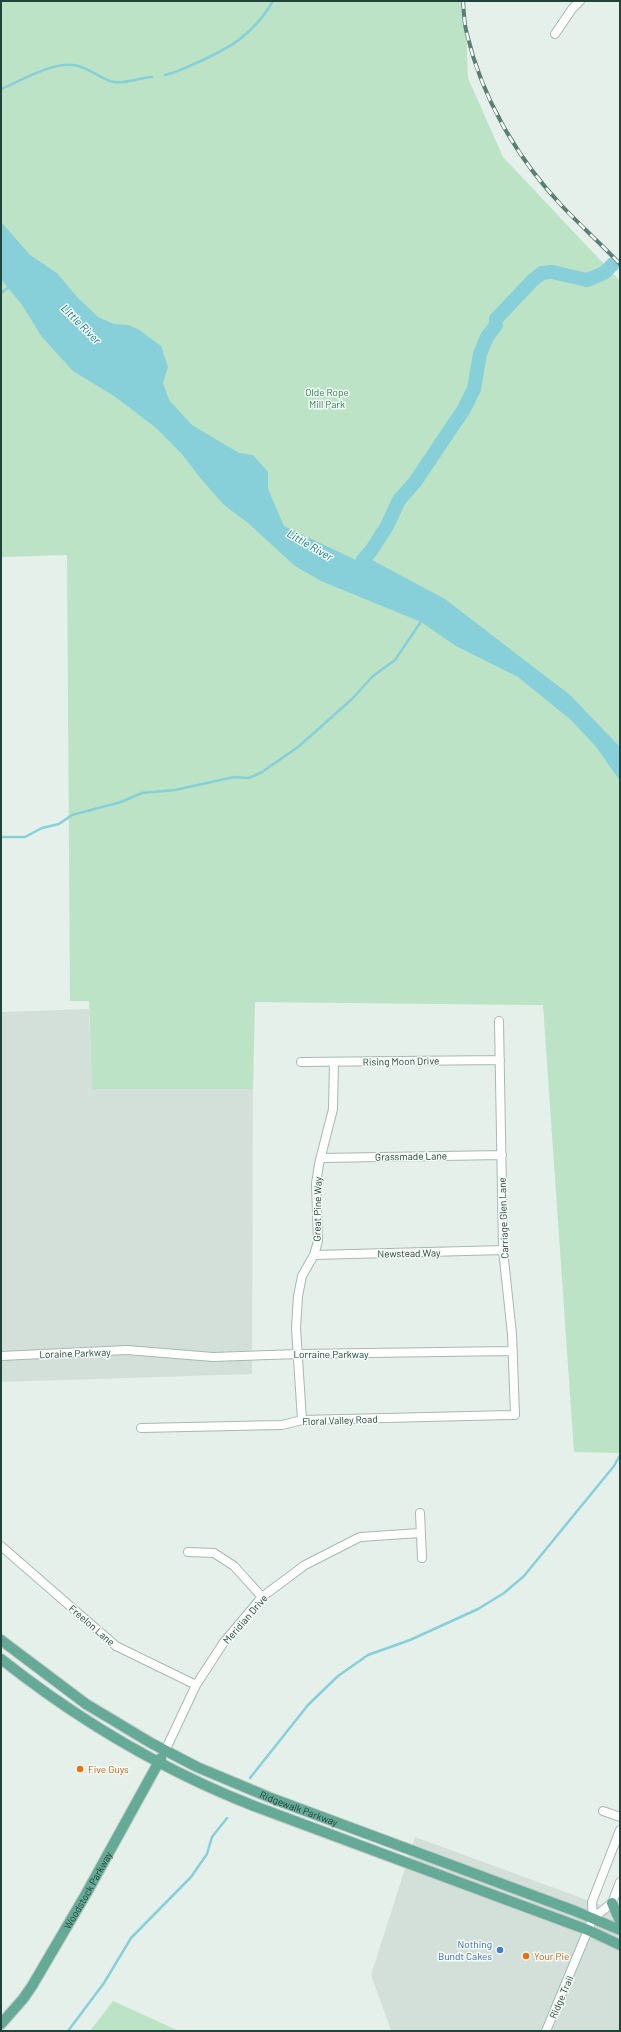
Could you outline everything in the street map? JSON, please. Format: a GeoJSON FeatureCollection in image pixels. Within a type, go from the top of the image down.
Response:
{"type":"FeatureCollection","features":[{"type":"Feature","properties":{"kind":"main road","name":"Ridgewalk Parkway"},"geometry":{"type":"LineString","coordinates":[[1,1640],[86,1704],[165,1751],[215,1775],[271,1798],[593,1918],[620,1930]]}},
{"type":"Feature","properties":{"kind":"main road","name":"Ridgewalk Parkway"},"geometry":{"type":"LineString","coordinates":[[1,1659],[86,1721],[158,1763],[200,1783],[254,1806],[588,1930],[620,1945]]}},
{"type":"Feature","properties":{"kind":"main road","name":"Woodstock Parkway"},"geometry":{"type":"LineString","coordinates":[[1,2024],[23,1999],[32,1986],[86,1894],[165,1751]]}},
{"type":"Feature","properties":{"kind":"main road"},"geometry":{"type":"LineString","coordinates":[[612,1903],[620,1921]]}},
{"type":"Feature","properties":{"kind":"street"},"geometry":{"type":"LineString","coordinates":[[555,34],[572,9],[580,1]]}},
{"type":"Feature","properties":{"kind":"street","name":"Carriage Glen Lane"},"geometry":{"type":"LineString","coordinates":[[500,1021],[503,1250],[513,1351],[515,1415]]}},
{"type":"Feature","properties":{"kind":"street","name":"Rising Moon Drive"},"geometry":{"type":"LineString","coordinates":[[301,1062],[500,1060]]}},
{"type":"Feature","properties":{"kind":"street","name":"Great Pine Way"},"geometry":{"type":"LineString","coordinates":[[302,1420],[296,1328],[298,1296],[302,1276],[314,1255],[318,1241],[316,1184],[332,1109],[334,1062]]}},
{"type":"Feature","properties":{"kind":"street","name":"Grassmade Lane"},"geometry":{"type":"LineString","coordinates":[[321,1158],[502,1155]]}},
{"type":"Feature","properties":{"kind":"street","name":"Newstead Way"},"geometry":{"type":"LineString","coordinates":[[314,1255],[503,1250]]}},
{"type":"Feature","properties":{"kind":"street","name":"Loraine Parkway"},"geometry":{"type":"LineString","coordinates":[[1,1356],[127,1350],[149,1352]]}},
{"type":"Feature","properties":{"kind":"street","name":"Lorraine Parkway"},"geometry":{"type":"LineString","coordinates":[[149,1352],[214,1357],[298,1354],[513,1351]]}},
{"type":"Feature","properties":{"kind":"street","name":"Floral Valley Road"},"geometry":{"type":"LineString","coordinates":[[140,1428],[282,1425],[302,1420],[515,1415]]}},
{"type":"Feature","properties":{"kind":"street"},"geometry":{"type":"LineString","coordinates":[[420,1513],[422,1558]]}},
{"type":"Feature","properties":{"kind":"street","name":"Meridian Drive"},"geometry":{"type":"LineString","coordinates":[[165,1751],[196,1685],[224,1642],[262,1597],[305,1565],[360,1537],[420,1533]]}},
{"type":"Feature","properties":{"kind":"street","name":"Freelon Lane"},"geometry":{"type":"LineString","coordinates":[[1,1546],[116,1646],[196,1685]]}},
{"type":"Feature","properties":{"kind":"street"},"geometry":{"type":"LineString","coordinates":[[188,1552],[214,1553],[234,1566],[262,1597]]}},
{"type":"Feature","properties":{"kind":"street"},"geometry":{"type":"LineString","coordinates":[[603,1811],[620,1817]]}},
{"type":"Feature","properties":{"kind":"street"},"geometry":{"type":"LineString","coordinates":[[593,1918],[592,1902],[620,1830]]}},
{"type":"Feature","properties":{"kind":"street"},"geometry":{"type":"LineString","coordinates":[[593,1918],[612,1903],[620,1882]]}},
{"type":"Feature","properties":{"kind":"street","name":"Ridge Trail"},"geometry":{"type":"LineString","coordinates":[[546,2031],[593,1918]]}},
{"type":"Feature","properties":{"kind":"shaded area"},"geometry":{"type":"Polygon","coordinates":[[[89,1009],[92,1089],[253,1089],[252,1374],[1,1382],[1,1012],[89,1009]]]}},
{"type":"Feature","properties":{"kind":"shaded area"},"geometry":{"type":"Polygon","coordinates":[[[415,1837],[620,1912],[620,2031],[391,2030],[371,1975],[415,1837]]]}},
{"type":"Feature","properties":{"kind":"green space","name":"Olde Rope Mill Park"},"geometry":{"type":"Polygon","coordinates":[[[1,1],[465,1],[468,78],[503,157],[620,281],[620,1453],[574,1452],[543,1005],[255,1002],[253,1089],[92,1089],[89,1001],[70,1001],[67,555],[1,557],[1,1]]]}},
{"type":"Feature","properties":{"kind":"green space"},"geometry":{"type":"Polygon","coordinates":[[[113,2001],[179,2031],[90,2031],[113,2001]]]}},
{"type":"Feature","properties":{"kind":"water","name":"Little River"},"geometry":{"type":"Polygon","coordinates":[[[1,222],[30,255],[57,273],[78,298],[98,317],[114,324],[128,325],[138,329],[161,346],[168,367],[163,383],[169,400],[192,425],[239,453],[253,455],[268,472],[268,489],[284,526],[358,561],[372,560],[445,599],[570,695],[620,747],[620,781],[597,748],[571,720],[518,677],[456,646],[421,622],[321,581],[295,566],[248,523],[224,505],[201,479],[182,454],[155,427],[114,396],[73,371],[42,337],[22,305],[1,279],[1,222]]]}},
{"type":"Feature","properties":{"kind":"waterway"},"geometry":{"type":"LineString","coordinates":[[165,75],[207,58],[239,40],[257,23],[273,1]]}},
{"type":"Feature","properties":{"kind":"waterway"},"geometry":{"type":"LineString","coordinates":[[1,89],[45,69],[64,65],[83,67],[105,79],[115,82],[126,82],[152,77]]}},
{"type":"Feature","properties":{"kind":"waterway"},"geometry":{"type":"LineString","coordinates":[[355,577],[363,560],[371,551],[387,526],[399,500],[415,482],[464,409],[474,389],[480,354],[487,337],[496,325],[496,319],[533,280],[542,273],[552,272],[587,280],[604,273],[613,264]]}},
{"type":"Feature","properties":{"kind":"waterway"},"geometry":{"type":"LineString","coordinates":[[1,293],[10,286]]}},
{"type":"Feature","properties":{"kind":"waterway"},"geometry":{"type":"LineString","coordinates":[[1,837],[25,837],[42,828],[59,824],[72,815],[121,802],[142,793],[175,790],[234,777],[249,778],[262,772],[298,747],[352,699],[373,676],[395,660],[422,620]]}},
{"type":"Feature","properties":{"kind":"waterway"},"geometry":{"type":"LineString","coordinates":[[250,1778],[308,1705],[338,1676],[368,1655],[410,1640],[478,1609],[504,1593],[524,1576],[614,1466],[620,1455]]}},
{"type":"Feature","properties":{"kind":"waterway"},"geometry":{"type":"LineString","coordinates":[[68,2031],[104,1983],[131,1938],[191,1877],[207,1854],[212,1837],[227,1818]]}},
{"type":"Feature","properties":{"kind":"railway"},"geometry":{"type":"LineString","coordinates":[[463,1],[465,26],[474,58],[482,81],[503,126],[530,168],[562,206],[620,264]]}},
{"type":"Feature","properties":{"kind":"place","name":"Five Guys"},"geometry":{"type":"Point","coordinates":[80,1769]}},
{"type":"Feature","properties":{"kind":"place","name":"Nothing Bundt Cakes"},"geometry":{"type":"Point","coordinates":[500,1950]}},
{"type":"Feature","properties":{"kind":"place","name":"Your Pie"},"geometry":{"type":"Point","coordinates":[526,1956]}}]}
